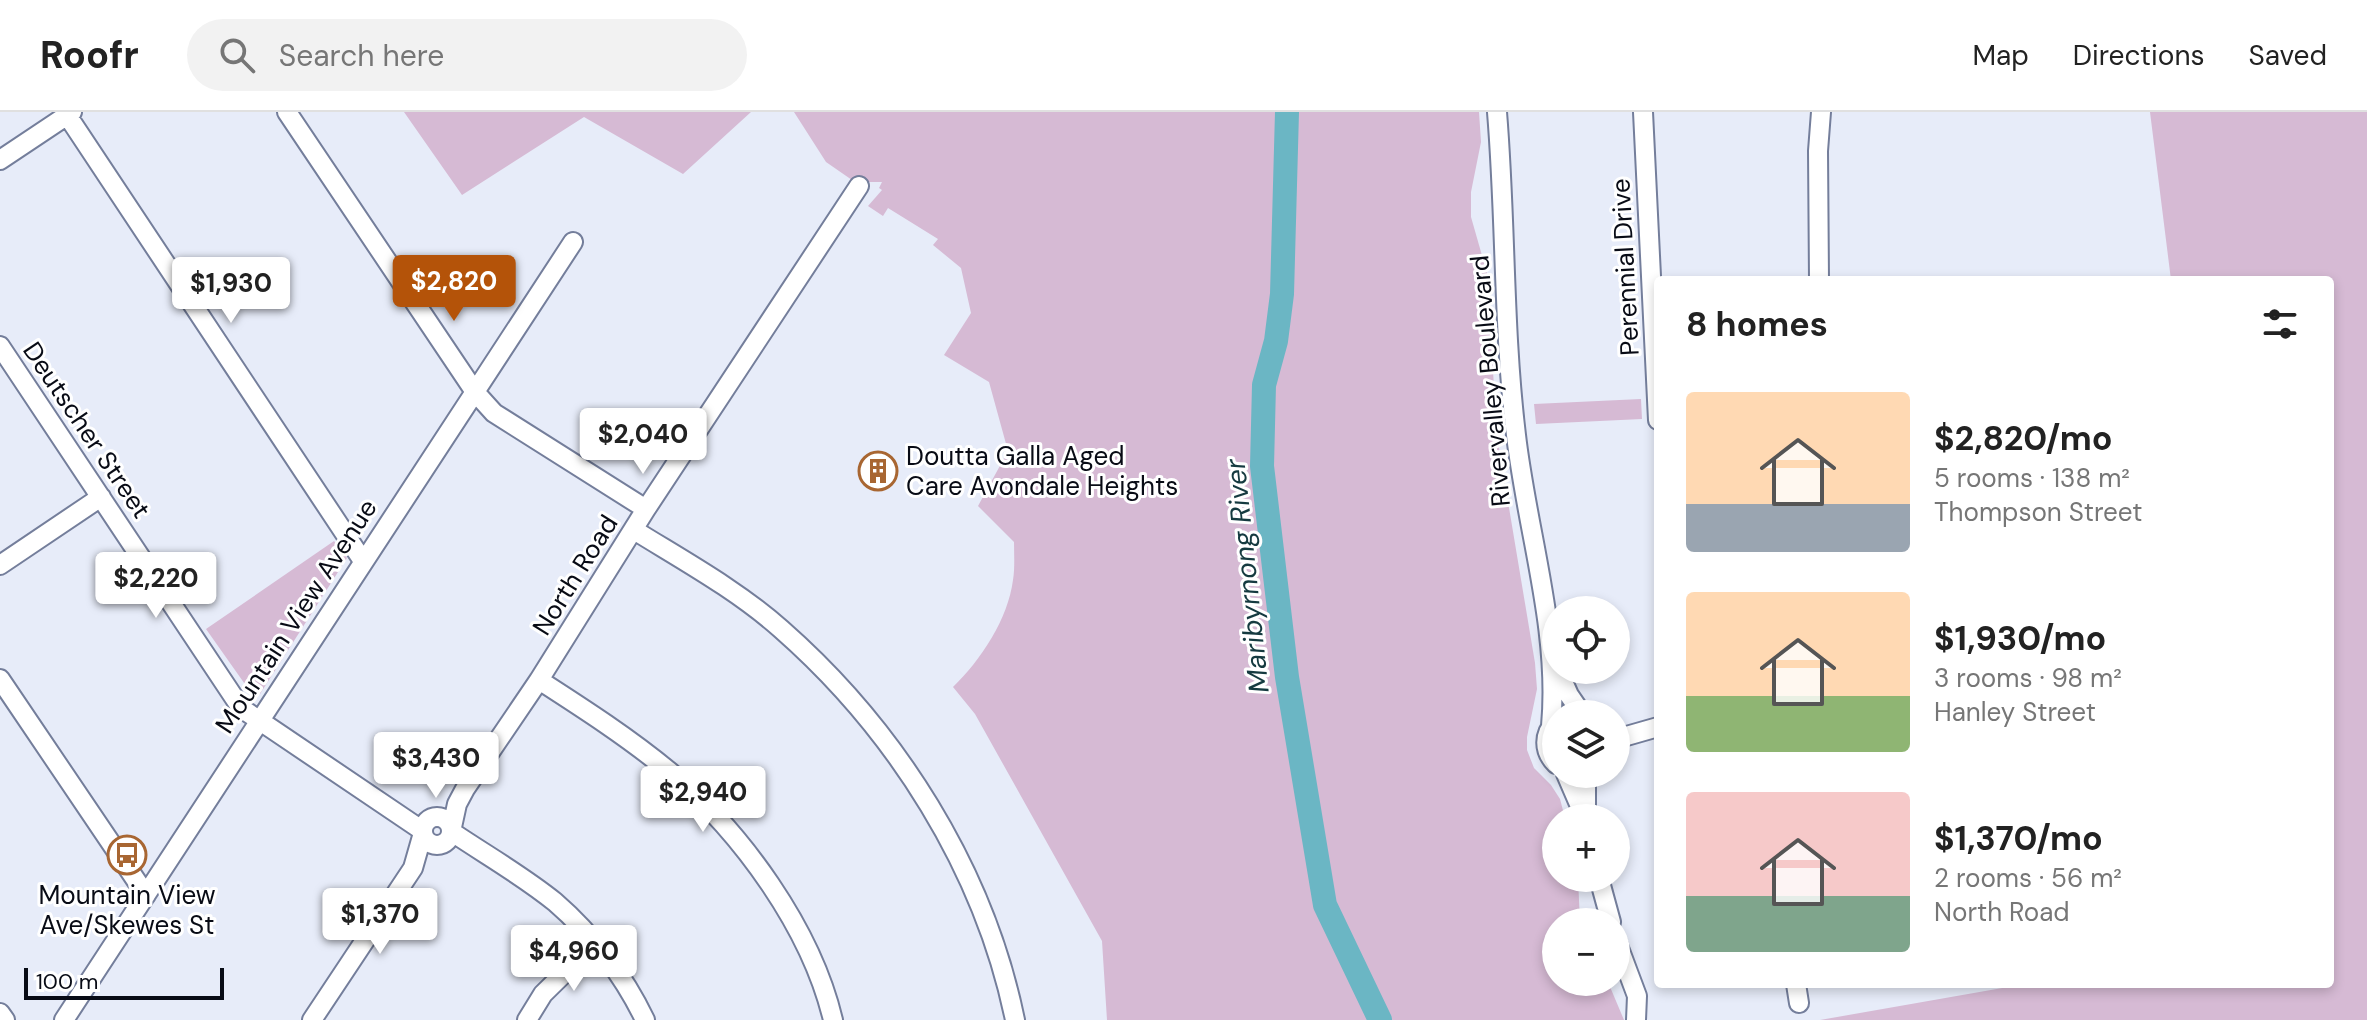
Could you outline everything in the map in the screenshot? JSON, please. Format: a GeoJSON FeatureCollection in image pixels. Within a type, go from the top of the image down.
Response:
{"type":"FeatureCollection","features":[{"type":"Feature","properties":{"kind":"street"},"geometry":{"type":"LineString","coordinates":[[287,112],[475,392],[494,413],[646,509]]}},
{"type":"Feature","properties":{"kind":"street","name":"Rivervalley Boulevard"},"geometry":{"type":"LineString","coordinates":[[1497,112],[1513,412],[1542,596]]}},
{"type":"Feature","properties":{"kind":"street","name":"Perennial Drive"},"geometry":{"type":"LineString","coordinates":[[1643,112],[1654,338]]}},
{"type":"Feature","properties":{"kind":"street"},"geometry":{"type":"LineString","coordinates":[[1819,276],[1818,151],[1821,112]]}},
{"type":"Feature","properties":{"kind":"street"},"geometry":{"type":"LineString","coordinates":[[0,160],[68,113],[363,561]]}},
{"type":"Feature","properties":{"kind":"street","name":"North Road"},"geometry":{"type":"LineString","coordinates":[[312,1020],[539,680],[646,509],[859,186]]}},
{"type":"Feature","properties":{"kind":"street","name":"Mountain View Avenue"},"geometry":{"type":"LineString","coordinates":[[64,1020],[573,242]]}},
{"type":"Feature","properties":{"kind":"street","name":"Deutscher Street"},"geometry":{"type":"LineString","coordinates":[[0,346],[241,708],[396,810],[478,850],[555,903],[621,976],[645,1020]]}},
{"type":"Feature","properties":{"kind":"street"},"geometry":{"type":"LineString","coordinates":[[0,565],[101,497]]}},
{"type":"Feature","properties":{"kind":"street"},"geometry":{"type":"LineString","coordinates":[[634,530],[729,589],[780,628],[831,677],[880,736],[953,845],[989,927],[1015,1020]]}},
{"type":"Feature","properties":{"kind":"street"},"geometry":{"type":"LineString","coordinates":[[0,679],[146,895]]}},
{"type":"Feature","properties":{"kind":"street"},"geometry":{"type":"LineString","coordinates":[[539,680],[671,773],[731,835],[784,904],[819,973],[833,1020]]}},
{"type":"Feature","properties":{"kind":"street"},"geometry":{"type":"LineString","coordinates":[[1630,728],[1654,727]]}},
{"type":"Feature","properties":{"kind":"street"},"geometry":{"type":"LineString","coordinates":[[1630,735],[1654,728]]}},
{"type":"Feature","properties":{"kind":"street"},"geometry":{"type":"LineString","coordinates":[[527,1020],[543,994],[594,944]]}},
{"type":"Feature","properties":{"kind":"street"},"geometry":{"type":"LineString","coordinates":[[1630,977],[1637,996],[1636,1020]]}},
{"type":"Feature","properties":{"kind":"street"},"geometry":{"type":"LineString","coordinates":[[1797,988],[1799,1003]]}},
{"type":"Feature","properties":{"kind":"street"},"geometry":{"type":"LineString","coordinates":[[0,1013],[5,1020]]}},
{"type":"Feature","properties":{"kind":"shaded area"},"geometry":{"type":"Polygon","coordinates":[[[404,112],[751,112],[683,174],[584,117],[462,195],[404,112]]]}},
{"type":"Feature","properties":{"kind":"shaded area"},"geometry":{"type":"Polygon","coordinates":[[[794,112],[1479,112],[1481,142],[1471,192],[1471,217],[1487,273],[1497,436],[1535,663],[1537,689],[1527,750],[1534,768],[1542,776],[1542,788],[1553,788],[1561,804],[1542,804],[1542,892],[1579,892],[1579,908],[1542,908],[1542,996],[1614,996],[1624,1020],[1107,1020],[1102,941],[975,714],[953,687],[992,638],[1010,595],[1014,566],[1014,542],[978,506],[1008,451],[989,382],[944,355],[971,313],[961,268],[933,245],[938,239],[888,208],[883,216],[868,206],[882,190],[879,188],[882,182],[867,182],[859,177],[852,180],[826,162],[794,112]]]}},
{"type":"Feature","properties":{"kind":"shaded area"},"geometry":{"type":"Polygon","coordinates":[[[2150,112],[2367,112],[2367,1020],[1820,1020],[2002,988],[2334,988],[2334,276],[2170,276],[2150,112]]]}},
{"type":"Feature","properties":{"kind":"shaded area"},"geometry":{"type":"Polygon","coordinates":[[[1641,399],[1642,419],[1536,424],[1534,404],[1641,399]]]}},
{"type":"Feature","properties":{"kind":"shaded area"},"geometry":{"type":"Polygon","coordinates":[[[334,541],[347,558],[260,694],[254,697],[206,629],[334,541]]]}},
{"type":"Feature","properties":{"kind":"waterway","name":"Maribyrnong River"},"geometry":{"type":"LineString","coordinates":[[1287,112],[1282,294],[1276,341],[1264,385],[1262,466],[1287,677],[1325,905],[1380,1020]]}},
{"type":"Feature","properties":{"kind":"place","name":"Doutta Galla Aged Care Avondale Heights"},"geometry":{"type":"Point","coordinates":[878,471]}},
{"type":"Feature","properties":{"kind":"place","name":"Mountain View Ave/Skewes St"},"geometry":{"type":"Point","coordinates":[127,855]}}]}
